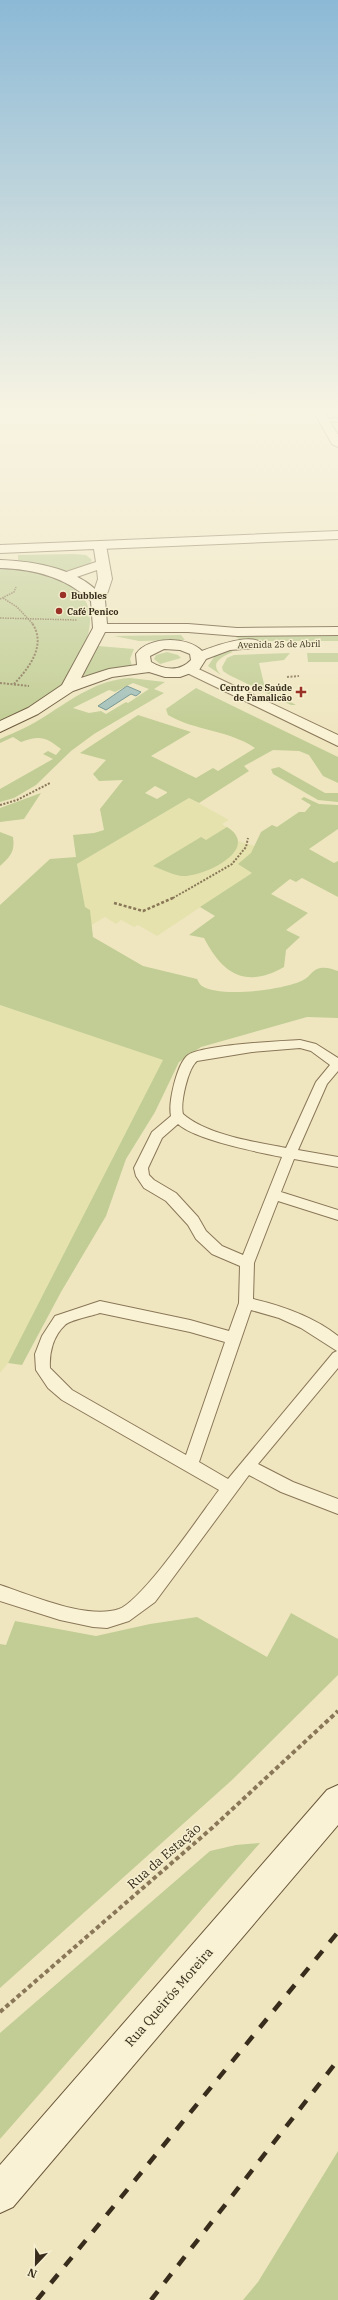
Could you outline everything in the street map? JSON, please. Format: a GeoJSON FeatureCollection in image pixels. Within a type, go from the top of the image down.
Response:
{"type":"FeatureCollection","features":[{"type":"Feature","properties":{"kind":"main road"},"geometry":{"type":"LineString","coordinates":[[0,549],[338,535]]}},
{"type":"Feature","properties":{"kind":"main road"},"geometry":{"type":"LineString","coordinates":[[68,688],[98,633],[98,600],[105,579],[100,545]]}},
{"type":"Feature","properties":{"kind":"main road"},"geometry":{"type":"LineString","coordinates":[[0,564],[39,569],[66,577],[82,585],[98,600]]}},
{"type":"Feature","properties":{"kind":"main road"},"geometry":{"type":"LineString","coordinates":[[66,577],[102,564]]}},
{"type":"Feature","properties":{"kind":"main road","name":"Avenida 25 de Abril"},"geometry":{"type":"LineString","coordinates":[[98,633],[188,628],[237,632],[338,631]]}},
{"type":"Feature","properties":{"kind":"main road","name":"Avenida 25 de Abril"},"geometry":{"type":"LineString","coordinates":[[134,644],[155,647],[164,645],[183,646],[218,635],[237,632]]}},
{"type":"Feature","properties":{"kind":"main road"},"geometry":{"type":"LineString","coordinates":[[98,633],[119,642]]}},
{"type":"Feature","properties":{"kind":"main road","name":"Avenida 25 de Abril"},"geometry":{"type":"LineString","coordinates":[[0,727],[33,710],[68,688],[108,673],[149,668],[169,673],[194,663],[228,646],[241,644],[338,643]]}},
{"type":"Feature","properties":{"kind":"main road"},"geometry":{"type":"LineString","coordinates":[[183,646],[196,652],[194,663],[338,741]]}},
{"type":"Feature","properties":{"kind":"main road"},"geometry":{"type":"LineString","coordinates":[[149,668],[144,664],[143,654],[155,647]]}},
{"type":"Feature","properties":{"kind":"main road","name":"Rua Queirós Moreira"},"geometry":{"type":"LineString","coordinates":[[0,2194],[338,1801]]}},
{"type":"Feature","properties":{"kind":"lane"},"geometry":{"type":"LineString","coordinates":[[190,1465],[235,1339],[246,1303],[247,1263],[290,1154],[322,1082],[337,1063],[322,1052],[307,1044],[283,1044],[213,1052],[193,1057],[188,1062],[181,1082],[176,1108],[178,1117],[189,1127],[200,1132],[290,1154],[338,1162]]}},
{"type":"Feature","properties":{"kind":"lane"},"geometry":{"type":"LineString","coordinates":[[178,1117],[157,1135],[142,1168],[143,1176],[149,1184],[171,1197],[193,1221],[201,1235],[217,1250],[247,1263]]}},
{"type":"Feature","properties":{"kind":"lane"},"geometry":{"type":"LineString","coordinates":[[274,1194],[338,1215]]}},
{"type":"Feature","properties":{"kind":"lane"},"geometry":{"type":"LineString","coordinates":[[246,1303],[273,1309],[303,1320],[338,1345]]}},
{"type":"Feature","properties":{"kind":"lane"},"geometry":{"type":"LineString","coordinates":[[230,1488],[68,1395],[53,1383],[43,1370],[42,1354],[47,1340],[60,1320],[100,1307],[190,1326],[235,1339]]}},
{"type":"Feature","properties":{"kind":"lane"},"geometry":{"type":"LineString","coordinates":[[0,1593],[78,1616],[100,1620],[119,1617],[135,1609],[149,1596],[247,1466],[338,1357]]}},
{"type":"Feature","properties":{"kind":"lane"},"geometry":{"type":"LineString","coordinates":[[247,1466],[287,1487],[338,1507]]}},
{"type":"Feature","properties":{"kind":"path"},"geometry":{"type":"LineString","coordinates":[[0,599],[14,592],[16,589],[12,582]]}},
{"type":"Feature","properties":{"kind":"path"},"geometry":{"type":"LineString","coordinates":[[3,598],[20,607],[30,618],[38,638],[35,656],[26,672],[14,684]]}},
{"type":"Feature","properties":{"kind":"path"},"geometry":{"type":"LineString","coordinates":[[0,618],[83,620]]}},
{"type":"Feature","properties":{"kind":"path"},"geometry":{"type":"LineString","coordinates":[[287,676],[299,676]]}},
{"type":"Feature","properties":{"kind":"path"},"geometry":{"type":"LineString","coordinates":[[0,805],[17,800],[50,783]]}},
{"type":"Feature","properties":{"kind":"path"},"geometry":{"type":"LineString","coordinates":[[114,903],[143,911],[176,897],[232,864],[246,847],[248,838]]}},
{"type":"Feature","properties":{"kind":"path","name":"Rua da Estação"},"geometry":{"type":"LineString","coordinates":[[0,2012],[212,1828],[338,1711]]}},
{"type":"Feature","properties":{"kind":"shaded area"},"geometry":{"type":"Polygon","coordinates":[[[189,798],[229,820],[222,824],[234,832],[238,841],[255,846],[276,857],[157,936],[138,925],[134,927],[121,920],[116,924],[105,917],[90,926],[90,910],[85,907],[77,864],[189,798]]]}},
{"type":"Feature","properties":{"kind":"shaded area"},"geometry":{"type":"Polygon","coordinates":[[[0,1005],[164,1060],[8,1363],[0,1373],[0,1005]]]}},
{"type":"Feature","properties":{"kind":"green space"},"geometry":{"type":"Polygon","coordinates":[[[18,555],[86,555],[92,560],[87,566],[69,570],[46,567],[18,560],[18,555]]]}},
{"type":"Feature","properties":{"kind":"green space"},"geometry":{"type":"Polygon","coordinates":[[[0,567],[39,572],[57,577],[72,585],[83,596],[89,611],[89,629],[82,651],[64,683],[39,703],[0,723],[0,567]]]}},
{"type":"Feature","properties":{"kind":"green space"},"geometry":{"type":"Polygon","coordinates":[[[338,633],[338,641],[243,641],[236,637],[240,634],[338,633]]]}},
{"type":"Feature","properties":{"kind":"green space"},"geometry":{"type":"Polygon","coordinates":[[[181,635],[185,640],[139,641],[114,636],[181,635]]]}},
{"type":"Feature","properties":{"kind":"green space"},"geometry":{"type":"Polygon","coordinates":[[[98,646],[134,649],[130,659],[132,666],[81,676],[98,646]]]}},
{"type":"Feature","properties":{"kind":"green space"},"geometry":{"type":"Polygon","coordinates":[[[227,649],[233,652],[221,658],[216,664],[216,667],[221,675],[208,666],[216,654],[227,649]]]}},
{"type":"Feature","properties":{"kind":"green space"},"geometry":{"type":"Polygon","coordinates":[[[167,652],[178,655],[181,658],[160,664],[154,659],[156,655],[167,652]]]}},
{"type":"Feature","properties":{"kind":"green space"},"geometry":{"type":"Polygon","coordinates":[[[290,653],[284,660],[259,663],[265,688],[296,705],[291,705],[229,675],[223,671],[222,667],[227,658],[234,655],[290,653]]]}},
{"type":"Feature","properties":{"kind":"green space"},"geometry":{"type":"Polygon","coordinates":[[[307,653],[338,653],[338,662],[308,662],[307,653]]]}},
{"type":"Feature","properties":{"kind":"green space"},"geometry":{"type":"Polygon","coordinates":[[[130,678],[165,682],[154,689],[164,693],[94,734],[71,751],[36,785],[14,798],[0,802],[0,789],[53,759],[43,754],[48,751],[56,755],[61,749],[42,738],[33,738],[21,742],[13,737],[0,743],[0,739],[36,722],[76,696],[96,686],[118,679],[130,678]],[[133,683],[115,692],[109,690],[73,708],[89,713],[101,711],[106,714],[126,702],[128,703],[149,689],[133,683]]]}},
{"type":"Feature","properties":{"kind":"green space"},"geometry":{"type":"Polygon","coordinates":[[[196,688],[338,757],[338,783],[323,776],[309,755],[299,751],[273,750],[244,766],[249,771],[199,803],[189,798],[77,864],[85,907],[90,910],[93,937],[143,966],[197,979],[202,986],[211,990],[223,992],[269,989],[296,983],[320,968],[336,970],[338,971],[338,1018],[307,1017],[201,1047],[179,1062],[155,1112],[126,1159],[106,1216],[61,1292],[22,1365],[8,1363],[163,1060],[0,1005],[0,905],[50,859],[76,857],[73,835],[94,833],[104,830],[100,809],[123,780],[99,781],[93,774],[106,760],[80,753],[138,715],[191,732],[151,756],[196,778],[213,768],[218,771],[255,748],[245,742],[223,734],[178,720],[168,715],[166,709],[196,688]],[[155,786],[145,793],[157,799],[167,792],[155,786]]]}},
{"type":"Feature","properties":{"kind":"green space"},"geometry":{"type":"Polygon","coordinates":[[[279,767],[325,793],[338,793],[338,802],[318,800],[273,774],[271,769],[279,767]]]}},
{"type":"Feature","properties":{"kind":"green space"},"geometry":{"type":"Polygon","coordinates":[[[41,793],[24,819],[0,822],[0,808],[41,793]]]}},
{"type":"Feature","properties":{"kind":"green space"},"geometry":{"type":"Polygon","coordinates":[[[304,797],[319,804],[338,805],[338,829],[309,849],[334,863],[338,861],[338,897],[302,878],[296,882],[290,879],[271,894],[308,913],[286,930],[300,937],[286,950],[284,967],[270,974],[258,977],[247,977],[236,974],[227,969],[219,961],[204,938],[189,935],[215,916],[200,907],[252,873],[238,864],[251,853],[261,832],[272,825],[277,827],[299,812],[305,812],[311,805],[301,799],[304,797]]]}},
{"type":"Feature","properties":{"kind":"green space"},"geometry":{"type":"Polygon","coordinates":[[[227,827],[236,835],[238,844],[234,852],[226,860],[215,867],[192,875],[182,876],[153,866],[201,837],[206,840],[227,827]]]}},
{"type":"Feature","properties":{"kind":"green space"},"geometry":{"type":"Polygon","coordinates":[[[0,832],[13,837],[13,850],[0,866],[0,832]]]}},
{"type":"Feature","properties":{"kind":"green space"},"geometry":{"type":"Polygon","coordinates":[[[291,1613],[338,1639],[338,1675],[232,1780],[0,1988],[0,1644],[6,1645],[15,1621],[96,1636],[150,1624],[197,1617],[267,1657],[291,1613]]]}},
{"type":"Feature","properties":{"kind":"green space"},"geometry":{"type":"Polygon","coordinates":[[[260,1843],[0,2139],[0,2033],[210,1851],[236,1845],[260,1843]]]}},
{"type":"Feature","properties":{"kind":"green space"},"geometry":{"type":"Polygon","coordinates":[[[338,2151],[338,2300],[243,2300],[258,2282],[338,2151]]]}},
{"type":"Feature","properties":{"kind":"water"},"geometry":{"type":"Polygon","coordinates":[[[127,686],[141,692],[136,696],[131,694],[106,710],[98,706],[127,686]]]}},
{"type":"Feature","properties":{"kind":"railway"},"geometry":{"type":"LineString","coordinates":[[37,2300],[338,1932]]}},
{"type":"Feature","properties":{"kind":"railway"},"geometry":{"type":"LineString","coordinates":[[151,2300],[338,2060]]}},
{"type":"Feature","properties":{"kind":"place","name":"Bubbles"},"geometry":{"type":"Point","coordinates":[63,595]}},
{"type":"Feature","properties":{"kind":"place","name":"Café Penico"},"geometry":{"type":"Point","coordinates":[59,611]}},
{"type":"Feature","properties":{"kind":"place","name":"Centro de Saúde de Famalicão"},"geometry":{"type":"Point","coordinates":[301,692]}}]}
